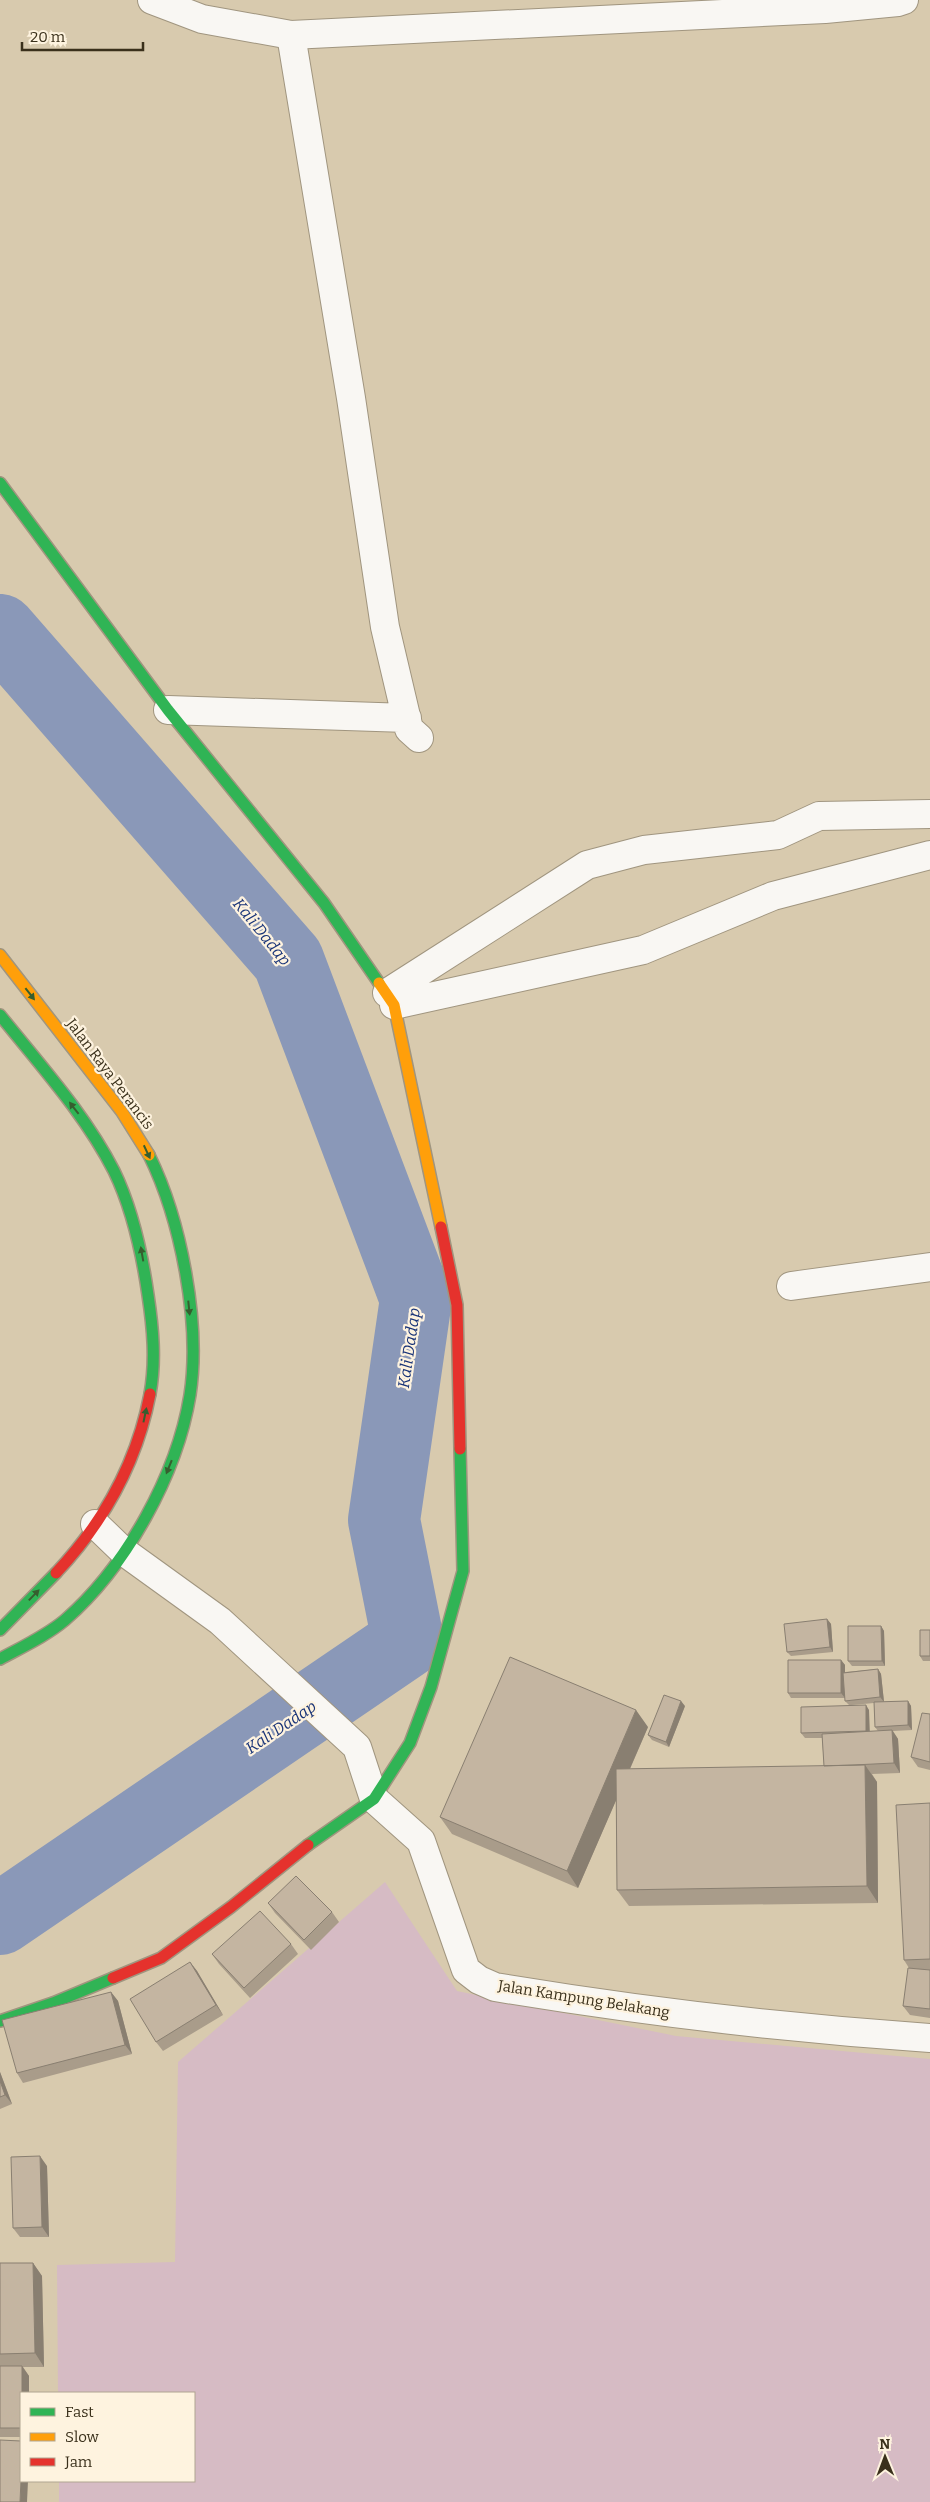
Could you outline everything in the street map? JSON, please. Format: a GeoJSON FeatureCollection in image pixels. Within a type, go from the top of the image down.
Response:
{"type":"FeatureCollection","features":[{"type":"Feature","properties":{"kind":"street"},"geometry":{"type":"LineString","coordinates":[[152,0],[202,19],[291,35],[825,9],[904,0]]}},
{"type":"Feature","properties":{"kind":"street"},"geometry":{"type":"LineString","coordinates":[[168,710],[413,728],[385,627],[351,398],[291,35]]}},
{"type":"Feature","properties":{"kind":"street"},"geometry":{"type":"LineString","coordinates":[[0,483],[168,710],[324,903],[390,999],[457,1305],[463,1572],[431,1688],[410,1743],[374,1798],[299,1852],[231,1907],[161,1958],[53,2003],[0,2021]]}},
{"type":"Feature","properties":{"kind":"street"},"geometry":{"type":"LineString","coordinates":[[390,999],[586,865],[644,850],[778,835],[819,816],[930,814]]}},
{"type":"Feature","properties":{"kind":"street"},"geometry":{"type":"LineString","coordinates":[[390,999],[643,950],[773,896],[930,855]]}},
{"type":"Feature","properties":{"kind":"street","name":"Jalan Raya Perancis"},"geometry":{"type":"LineString","coordinates":[[0,955],[112,1099],[142,1142],[165,1192],[180,1244],[192,1347],[190,1395],[177,1448],[157,1496],[123,1551],[102,1580],[64,1620],[0,1660]]}},
{"type":"Feature","properties":{"kind":"street"},"geometry":{"type":"LineString","coordinates":[[0,1015],[82,1118],[107,1159],[128,1203],[141,1248],[149,1301],[153,1347],[152,1387],[141,1435],[123,1477],[95,1524],[71,1556],[0,1630]]}},
{"type":"Feature","properties":{"kind":"street"},"geometry":{"type":"LineString","coordinates":[[791,1286],[930,1267]]}},
{"type":"Feature","properties":{"kind":"street"},"geometry":{"type":"LineString","coordinates":[[95,1524],[123,1551]]}},
{"type":"Feature","properties":{"kind":"street","name":"Jalan Kampung Belakang"},"geometry":{"type":"LineString","coordinates":[[123,1551],[220,1621],[357,1747],[374,1798],[420,1841],[466,1970],[479,1980],[495,1987],[611,2006],[843,2032],[930,2038]]}},
{"type":"Feature","properties":{"kind":"shaded area"},"geometry":{"type":"Polygon","coordinates":[[[385,1882],[457,1991],[676,2036],[930,2059],[930,2502],[59,2502],[59,2482],[195,2482],[195,2392],[58,2392],[57,2265],[175,2262],[178,2062],[385,1882]]]}},
{"type":"Feature","properties":{"kind":"building"},"geometry":{"type":"Polygon","coordinates":[[[827,1619],[830,1647],[787,1652],[784,1624],[827,1619]]]}},
{"type":"Feature","properties":{"kind":"building"},"geometry":{"type":"Polygon","coordinates":[[[848,1626],[881,1626],[882,1661],[848,1661],[848,1626]]]}},
{"type":"Feature","properties":{"kind":"building"},"geometry":{"type":"Polygon","coordinates":[[[920,1630],[930,1630],[930,1656],[920,1656],[920,1630]]]}},
{"type":"Feature","properties":{"kind":"building"},"geometry":{"type":"Polygon","coordinates":[[[510,1657],[636,1710],[567,1871],[440,1817],[510,1657]]]}},
{"type":"Feature","properties":{"kind":"building"},"geometry":{"type":"Polygon","coordinates":[[[788,1660],[841,1660],[841,1693],[788,1693],[788,1660]]]}},
{"type":"Feature","properties":{"kind":"building"},"geometry":{"type":"Polygon","coordinates":[[[878,1669],[880,1697],[845,1701],[843,1673],[878,1669]]]}},
{"type":"Feature","properties":{"kind":"building"},"geometry":{"type":"Polygon","coordinates":[[[664,1695],[681,1701],[666,1742],[648,1735],[664,1695]]]}},
{"type":"Feature","properties":{"kind":"building"},"geometry":{"type":"Polygon","coordinates":[[[908,1701],[908,1725],[875,1727],[874,1702],[908,1701]]]}},
{"type":"Feature","properties":{"kind":"building"},"geometry":{"type":"Polygon","coordinates":[[[866,1705],[866,1731],[801,1733],[801,1707],[866,1705]]]}},
{"type":"Feature","properties":{"kind":"building"},"geometry":{"type":"Polygon","coordinates":[[[922,1713],[930,1714],[930,1762],[911,1757],[922,1713]]]}},
{"type":"Feature","properties":{"kind":"building"},"geometry":{"type":"Polygon","coordinates":[[[892,1730],[894,1763],[824,1766],[822,1734],[892,1730]]]}},
{"type":"Feature","properties":{"kind":"building"},"geometry":{"type":"Polygon","coordinates":[[[865,1765],[867,1886],[617,1890],[616,1769],[865,1765]]]}},
{"type":"Feature","properties":{"kind":"building"},"geometry":{"type":"Polygon","coordinates":[[[930,1803],[930,1959],[904,1960],[896,1805],[930,1803]]]}},
{"type":"Feature","properties":{"kind":"building"},"geometry":{"type":"Polygon","coordinates":[[[296,1876],[332,1912],[304,1940],[268,1903],[296,1876]]]}},
{"type":"Feature","properties":{"kind":"building"},"geometry":{"type":"Polygon","coordinates":[[[260,1911],[291,1944],[244,1988],[212,1954],[260,1911]]]}},
{"type":"Feature","properties":{"kind":"building"},"geometry":{"type":"Polygon","coordinates":[[[190,1962],[216,2005],[156,2042],[130,1999],[190,1962]]]}},
{"type":"Feature","properties":{"kind":"building"},"geometry":{"type":"Polygon","coordinates":[[[908,1968],[930,1970],[930,2009],[903,2006],[908,1968]]]}},
{"type":"Feature","properties":{"kind":"building"},"geometry":{"type":"Polygon","coordinates":[[[111,1992],[125,2045],[17,2073],[2,2020],[111,1992]]]}},
{"type":"Feature","properties":{"kind":"building"},"geometry":{"type":"Polygon","coordinates":[[[0,2081],[5,2095],[0,2097],[0,2081]]]}},
{"type":"Feature","properties":{"kind":"building"},"geometry":{"type":"Polygon","coordinates":[[[40,2156],[42,2227],[13,2228],[11,2157],[40,2156]]]}},
{"type":"Feature","properties":{"kind":"building"},"geometry":{"type":"Polygon","coordinates":[[[0,2263],[33,2263],[35,2353],[0,2354],[0,2263]]]}},
{"type":"Feature","properties":{"kind":"building"},"geometry":{"type":"Polygon","coordinates":[[[0,2366],[22,2366],[20,2428],[0,2428],[0,2366]]]}},
{"type":"Feature","properties":{"kind":"building"},"geometry":{"type":"Polygon","coordinates":[[[0,2440],[20,2441],[20,2502],[0,2502],[0,2440]]]}},
{"type":"Feature","properties":{"kind":"waterway","name":"Kali Dadap"},"geometry":{"type":"LineString","coordinates":[[0,630],[288,960],[416,1299],[384,1520],[408,1641],[0,1919]]}},
{"type":"Feature","properties":{"kind":"traffic: fast"},"geometry":{"type":"LineString","coordinates":[[0,483],[168,710],[324,903],[379,983]]}},
{"type":"Feature","properties":{"kind":"traffic: fast"},"geometry":{"type":"LineString","coordinates":[[0,1015],[76,1110],[102,1150],[121,1186],[136,1232],[150,1307],[153,1357],[150,1394]]}},
{"type":"Feature","properties":{"kind":"traffic: fast"},"geometry":{"type":"LineString","coordinates":[[0,1659],[58,1626],[108,1574],[146,1518],[174,1456],[190,1395],[193,1367],[193,1336],[186,1272],[179,1241],[160,1181],[149,1155]]}},
{"type":"Feature","properties":{"kind":"traffic: fast"},"geometry":{"type":"LineString","coordinates":[[308,1845],[374,1799],[410,1743],[431,1687],[463,1571],[460,1449]]}},
{"type":"Feature","properties":{"kind":"traffic: fast"},"geometry":{"type":"LineString","coordinates":[[0,1630],[56,1573]]}},
{"type":"Feature","properties":{"kind":"traffic: fast"},"geometry":{"type":"LineString","coordinates":[[0,2021],[53,2003],[113,1978]]}},
{"type":"Feature","properties":{"kind":"traffic: slow"},"geometry":{"type":"LineString","coordinates":[[0,955],[122,1112],[149,1155]]}},
{"type":"Feature","properties":{"kind":"traffic: slow"},"geometry":{"type":"LineString","coordinates":[[379,983],[394,1005],[441,1227]]}},
{"type":"Feature","properties":{"kind":"traffic: jam"},"geometry":{"type":"LineString","coordinates":[[441,1227],[457,1305],[460,1449]]}},
{"type":"Feature","properties":{"kind":"traffic: jam"},"geometry":{"type":"LineString","coordinates":[[56,1573],[89,1534],[116,1490],[136,1444],[150,1394]]}},
{"type":"Feature","properties":{"kind":"traffic: jam"},"geometry":{"type":"LineString","coordinates":[[113,1978],[161,1958],[231,1907],[308,1845]]}}]}
